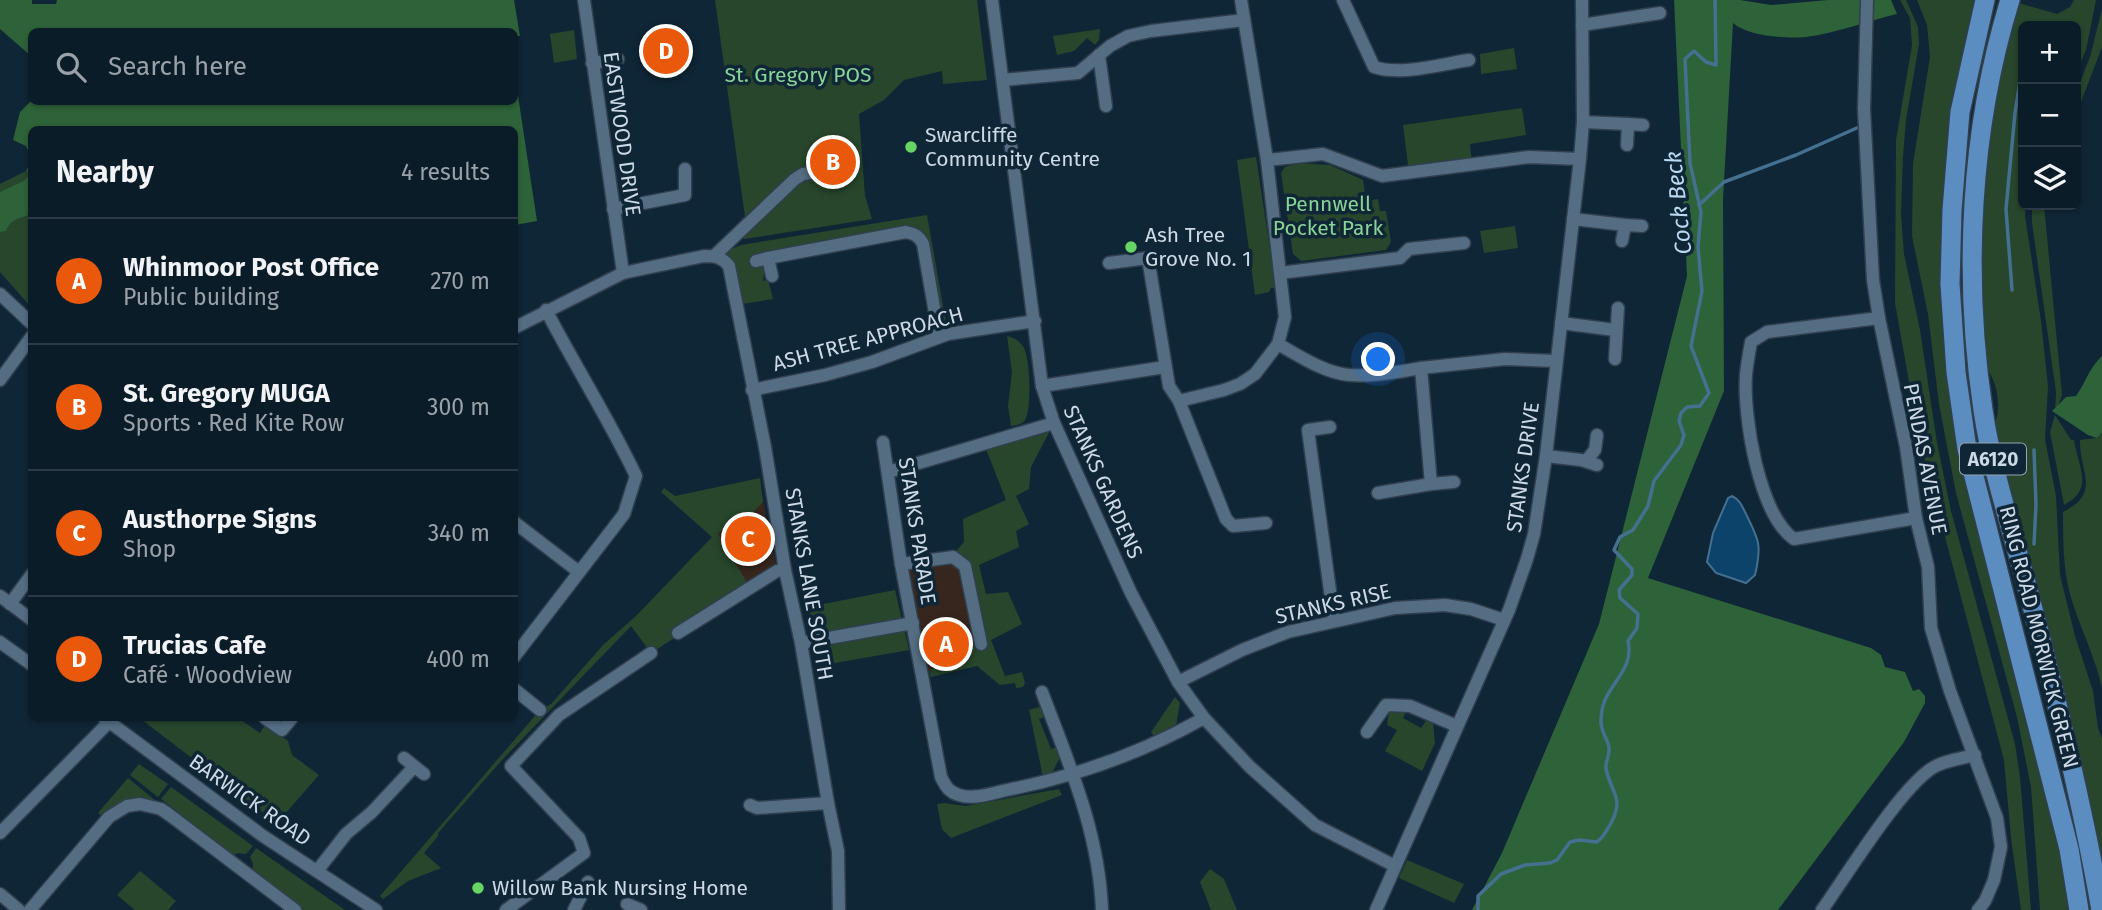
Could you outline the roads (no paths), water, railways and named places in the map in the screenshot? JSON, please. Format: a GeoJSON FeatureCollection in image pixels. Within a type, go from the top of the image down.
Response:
{"type":"FeatureCollection","features":[{"type":"Feature","properties":{"kind":"highway","name":"RING ROAD MORWICK GREEN"},"geometry":{"type":"LineString","coordinates":[[1984,0],[1960,112],[1952,210],[1950,284],[1956,372],[1968,449],[2060,810],[2078,910]]}},
{"type":"Feature","properties":{"kind":"highway","name":"RING ROAD MORWICK GREEN"},"geometry":{"type":"LineString","coordinates":[[2010,0],[1995,57],[1979,155],[1974,206],[1973,268],[1983,410],[1996,476],[2029,592],[2072,763],[2101,910]]}},
{"type":"Feature","properties":{"kind":"street","name":"EASTWOOD DRIVE"},"geometry":{"type":"LineString","coordinates":[[583,0],[623,273]]}},
{"type":"Feature","properties":{"kind":"street","name":"STANKS GARDENS"},"geometry":{"type":"LineString","coordinates":[[992,0],[1042,386],[1054,423],[1131,593],[1178,682],[1204,718],[1250,767],[1315,825],[1395,866]]}},
{"type":"Feature","properties":{"kind":"street"},"geometry":{"type":"LineString","coordinates":[[1179,401],[1224,390],[1255,374],[1278,344],[1285,317],[1267,160],[1241,0]]}},
{"type":"Feature","properties":{"kind":"street"},"geometry":{"type":"LineString","coordinates":[[1343,0],[1371,71],[1472,62]]}},
{"type":"Feature","properties":{"kind":"street","name":"STANKS DRIVE"},"geometry":{"type":"LineString","coordinates":[[1376,910],[1504,620],[1533,537],[1546,456],[1580,159],[1583,122],[1582,0]]}},
{"type":"Feature","properties":{"kind":"street","name":"PENDAS AVENUE"},"geometry":{"type":"LineString","coordinates":[[1867,0],[1864,109],[1873,280],[1879,318],[1906,447],[1916,518],[1928,567],[1931,628],[1950,691],[1997,818],[2001,847],[1994,880],[1978,910]]}},
{"type":"Feature","properties":{"kind":"street"},"geometry":{"type":"LineString","coordinates":[[1582,25],[1660,13]]}},
{"type":"Feature","properties":{"kind":"street"},"geometry":{"type":"LineString","coordinates":[[1003,80],[1078,73],[1110,46],[1128,36],[1244,20]]}},
{"type":"Feature","properties":{"kind":"street"},"geometry":{"type":"LineString","coordinates":[[1099,55],[1106,106]]}},
{"type":"Feature","properties":{"kind":"street"},"geometry":{"type":"LineString","coordinates":[[592,63],[618,59]]}},
{"type":"Feature","properties":{"kind":"street"},"geometry":{"type":"LineString","coordinates":[[1583,122],[1643,125]]}},
{"type":"Feature","properties":{"kind":"street"},"geometry":{"type":"LineString","coordinates":[[1627,145],[1628,124]]}},
{"type":"Feature","properties":{"kind":"street"},"geometry":{"type":"LineString","coordinates":[[1267,160],[1323,154],[1382,176],[1529,157],[1580,159]]}},
{"type":"Feature","properties":{"kind":"street"},"geometry":{"type":"LineString","coordinates":[[613,209],[685,195],[685,169]]}},
{"type":"Feature","properties":{"kind":"street"},"geometry":{"type":"LineString","coordinates":[[518,326],[623,273],[673,261],[714,256],[795,179],[803,174],[818,172]]}},
{"type":"Feature","properties":{"kind":"street"},"geometry":{"type":"LineString","coordinates":[[1573,219],[1642,226]]}},
{"type":"Feature","properties":{"kind":"street"},"geometry":{"type":"LineString","coordinates":[[1622,241],[1625,225]]}},
{"type":"Feature","properties":{"kind":"street"},"geometry":{"type":"LineString","coordinates":[[772,276],[762,260],[906,232],[914,234],[923,244],[939,336]]}},
{"type":"Feature","properties":{"kind":"street"},"geometry":{"type":"LineString","coordinates":[[1280,273],[1400,258],[1409,249],[1464,243]]}},
{"type":"Feature","properties":{"kind":"street","name":"STANKS LANE SOUTH"},"geometry":{"type":"LineString","coordinates":[[714,256],[723,259],[729,266],[765,447],[785,570],[801,643],[838,850],[839,910]]}},
{"type":"Feature","properties":{"kind":"street"},"geometry":{"type":"LineString","coordinates":[[1109,263],[1148,258],[1169,386],[1179,401],[1226,519],[1233,526],[1266,523]]}},
{"type":"Feature","properties":{"kind":"street"},"geometry":{"type":"LineString","coordinates":[[0,294],[28,320]]}},
{"type":"Feature","properties":{"kind":"street"},"geometry":{"type":"LineString","coordinates":[[1615,359],[1618,308]]}},
{"type":"Feature","properties":{"kind":"street"},"geometry":{"type":"LineString","coordinates":[[518,652],[624,514],[636,476],[614,429],[581,377],[546,310]]}},
{"type":"Feature","properties":{"kind":"street"},"geometry":{"type":"LineString","coordinates":[[1879,318],[1767,332],[1751,342],[1746,377],[1751,438],[1758,475],[1769,503],[1786,534],[1794,539],[1916,518]]}},
{"type":"Feature","properties":{"kind":"street","name":"ASH TREE APPROACH"},"geometry":{"type":"LineString","coordinates":[[752,390],[872,362],[939,336],[1035,321]]}},
{"type":"Feature","properties":{"kind":"street"},"geometry":{"type":"LineString","coordinates":[[1561,323],[1615,330]]}},
{"type":"Feature","properties":{"kind":"street"},"geometry":{"type":"LineString","coordinates":[[0,380],[28,342]]}},
{"type":"Feature","properties":{"kind":"street"},"geometry":{"type":"LineString","coordinates":[[1278,344],[1325,368],[1347,375],[1377,375],[1505,359],[1556,361]]}},
{"type":"Feature","properties":{"kind":"street"},"geometry":{"type":"LineString","coordinates":[[1042,386],[1165,368]]}},
{"type":"Feature","properties":{"kind":"street"},"geometry":{"type":"LineString","coordinates":[[1421,368],[1431,484]]}},
{"type":"Feature","properties":{"kind":"street"},"geometry":{"type":"LineString","coordinates":[[888,472],[1054,423]]}},
{"type":"Feature","properties":{"kind":"street"},"geometry":{"type":"LineString","coordinates":[[1330,427],[1308,430],[1334,620]]}},
{"type":"Feature","properties":{"kind":"street"},"geometry":{"type":"LineString","coordinates":[[1546,456],[1592,463],[1597,435]]}},
{"type":"Feature","properties":{"kind":"street","name":"STANKS PARADE"},"geometry":{"type":"LineString","coordinates":[[883,442],[901,564],[941,777],[947,790],[962,797],[983,795],[1073,775]]}},
{"type":"Feature","properties":{"kind":"street"},"geometry":{"type":"LineString","coordinates":[[1378,493],[1454,482]]}},
{"type":"Feature","properties":{"kind":"street"},"geometry":{"type":"LineString","coordinates":[[518,525],[579,572]]}},
{"type":"Feature","properties":{"kind":"street"},"geometry":{"type":"LineString","coordinates":[[901,564],[953,557],[965,566],[981,644]]}},
{"type":"Feature","properties":{"kind":"street"},"geometry":{"type":"LineString","coordinates":[[678,634],[777,571],[785,570]]}},
{"type":"Feature","properties":{"kind":"street"},"geometry":{"type":"LineString","coordinates":[[28,578],[5,600],[28,617]]}},
{"type":"Feature","properties":{"kind":"street","name":"STANKS RISE"},"geometry":{"type":"LineString","coordinates":[[1178,682],[1242,650],[1288,632],[1395,608],[1445,605],[1471,609],[1504,620]]}},
{"type":"Feature","properties":{"kind":"street"},"geometry":{"type":"LineString","coordinates":[[801,643],[912,623]]}},
{"type":"Feature","properties":{"kind":"street"},"geometry":{"type":"LineString","coordinates":[[0,642],[28,662]]}},
{"type":"Feature","properties":{"kind":"street"},"geometry":{"type":"LineString","coordinates":[[506,910],[584,853],[579,838],[511,766],[559,715],[651,653]]}},
{"type":"Feature","properties":{"kind":"street"},"geometry":{"type":"LineString","coordinates":[[518,692],[540,710]]}},
{"type":"Feature","properties":{"kind":"street"},"geometry":{"type":"LineString","coordinates":[[1042,692],[1088,816],[1096,853],[1102,910]]}},
{"type":"Feature","properties":{"kind":"street"},"geometry":{"type":"LineString","coordinates":[[1367,732],[1386,705],[1410,706],[1457,726]]}},
{"type":"Feature","properties":{"kind":"street"},"geometry":{"type":"LineString","coordinates":[[1073,775],[1147,747],[1204,718]]}},
{"type":"Feature","properties":{"kind":"street"},"geometry":{"type":"LineString","coordinates":[[0,833],[107,721]]}},
{"type":"Feature","properties":{"kind":"street","name":"BARWICK ROAD"},"geometry":{"type":"LineString","coordinates":[[112,721],[263,836],[376,910]]}},
{"type":"Feature","properties":{"kind":"street"},"geometry":{"type":"LineString","coordinates":[[269,721],[282,730],[290,721]]}},
{"type":"Feature","properties":{"kind":"street"},"geometry":{"type":"LineString","coordinates":[[1822,910],[1899,802],[1919,779],[1937,765],[1975,755]]}},
{"type":"Feature","properties":{"kind":"street"},"geometry":{"type":"LineString","coordinates":[[317,871],[346,834],[372,813],[414,766]]}},
{"type":"Feature","properties":{"kind":"street"},"geometry":{"type":"LineString","coordinates":[[750,805],[757,808],[828,803]]}},
{"type":"Feature","properties":{"kind":"street"},"geometry":{"type":"LineString","coordinates":[[30,910],[108,817],[127,807],[140,804],[151,806],[171,816],[295,910]]}},
{"type":"Feature","properties":{"kind":"street"},"geometry":{"type":"LineString","coordinates":[[574,910],[589,882]]}},
{"type":"Feature","properties":{"kind":"street"},"geometry":{"type":"LineString","coordinates":[[0,894],[19,910]]}},
{"type":"Feature","properties":{"kind":"street"},"geometry":{"type":"LineString","coordinates":[[627,904],[641,910]]}},
{"type":"Feature","properties":{"kind":"water"},"geometry":{"type":"Polygon","coordinates":[[[1732,496],[1742,506],[1758,543],[1755,575],[1746,583],[1716,573],[1707,562],[1713,533],[1728,498],[1732,496]]]}},
{"type":"Feature","properties":{"kind":"waterway","name":"Cock Beck"},"geometry":{"type":"LineString","coordinates":[[1478,910],[1478,896],[1501,874],[1525,865],[1557,860],[1570,842],[1597,842],[1603,837],[1617,808],[1606,769],[1609,748],[1601,726],[1601,714],[1605,700],[1626,665],[1628,641],[1637,628],[1638,614],[1620,598],[1619,590],[1632,575],[1632,569],[1614,550],[1620,537],[1633,530],[1648,506],[1654,481],[1681,445],[1684,435],[1679,421],[1681,413],[1687,407],[1700,406],[1709,393],[1691,346],[1702,291],[1698,247],[1701,212],[1690,163],[1685,59],[1694,51],[1706,62],[1716,65],[1715,0]]}},
{"type":"Feature","properties":{"kind":"waterway"},"geometry":{"type":"LineString","coordinates":[[2012,290],[2006,209],[2020,84]]}},
{"type":"Feature","properties":{"kind":"waterway"},"geometry":{"type":"LineString","coordinates":[[1699,205],[1724,182],[1796,155],[1859,127]]}},
{"type":"Feature","properties":{"kind":"waterway"},"geometry":{"type":"LineString","coordinates":[[2034,450],[2034,544]]}},
{"type":"Feature","properties":{"kind":"place","name":"Trucias Cafe"},"geometry":{"type":"Point","coordinates":[666,51]}},
{"type":"Feature","properties":{"kind":"place","name":"Swarcliffe Community Centre"},"geometry":{"type":"Point","coordinates":[911,147]}},
{"type":"Feature","properties":{"kind":"place","name":"St. Gregory MUGA"},"geometry":{"type":"Point","coordinates":[833,162]}},
{"type":"Feature","properties":{"kind":"place","name":"Ash Tree Grove No. 1"},"geometry":{"type":"Point","coordinates":[1131,247]}},
{"type":"Feature","properties":{"kind":"place","name":"Austhorpe Signs"},"geometry":{"type":"Point","coordinates":[748,539]}},
{"type":"Feature","properties":{"kind":"place","name":"Whinmoor Post Office"},"geometry":{"type":"Point","coordinates":[946,644]}},
{"type":"Feature","properties":{"kind":"place","name":"Willow Bank Nursing Home"},"geometry":{"type":"Point","coordinates":[478,888]}},
{"type":"Feature","properties":{"kind":"park label","name":"St. Gregory POS"},"geometry":{"type":"Point","coordinates":[798,75]}},
{"type":"Feature","properties":{"kind":"park label","name":"Pennwell Pocket Park"},"geometry":{"type":"Point","coordinates":[1328,216]}}]}
